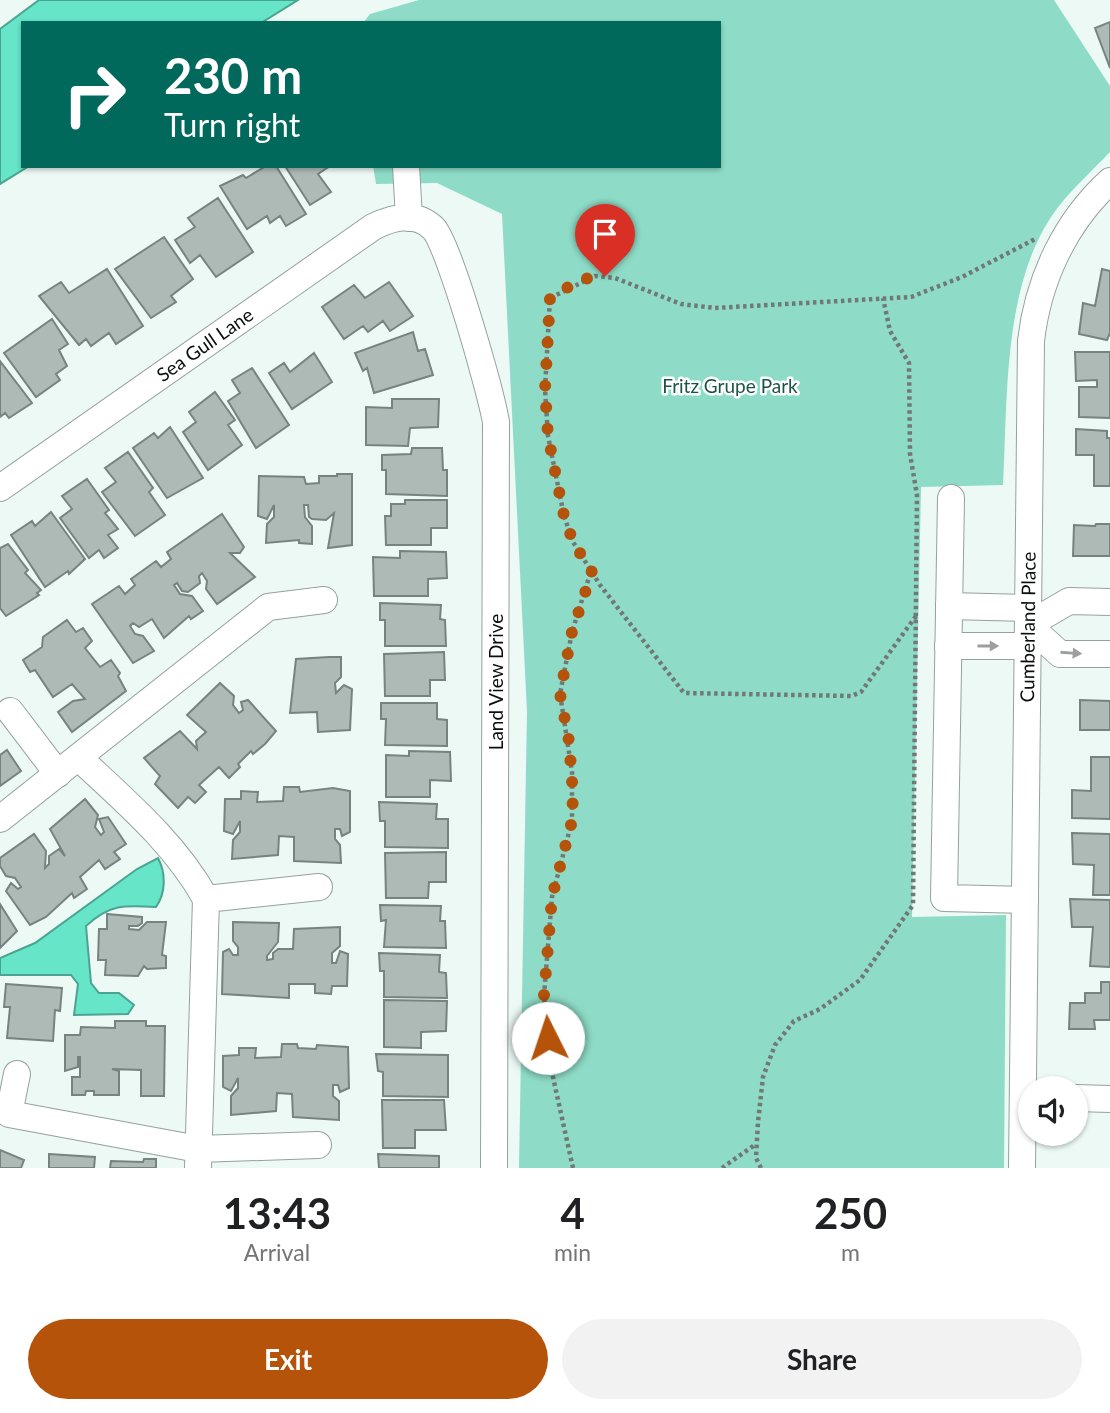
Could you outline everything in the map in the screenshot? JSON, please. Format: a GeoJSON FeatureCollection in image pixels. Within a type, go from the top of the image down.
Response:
{"type":"FeatureCollection","features":[{"type":"Feature","properties":{"kind":"street"},"geometry":{"type":"LineString","coordinates":[[406,168],[411,218]]}},
{"type":"Feature","properties":{"kind":"street","name":"Cumberland Place"},"geometry":{"type":"LineString","coordinates":[[1027,1076],[1025,900],[1031,341],[1042,286],[1071,227],[1110,181]]}},
{"type":"Feature","properties":{"kind":"street","name":"Sea Gull Lane"},"geometry":{"type":"LineString","coordinates":[[0,488],[373,226],[393,217],[411,218]]}},
{"type":"Feature","properties":{"kind":"street","name":"Land View Drive"},"geometry":{"type":"LineString","coordinates":[[411,218],[436,230],[444,247],[489,387],[496,422],[494,1168]]}},
{"type":"Feature","properties":{"kind":"street"},"geometry":{"type":"LineString","coordinates":[[951,498],[944,898],[1025,900]]}},
{"type":"Feature","properties":{"kind":"street"},"geometry":{"type":"LineString","coordinates":[[0,820],[268,607],[324,600]]}},
{"type":"Feature","properties":{"kind":"street"},"geometry":{"type":"LineString","coordinates":[[948,646],[1028,626],[1069,601],[1110,602]]}},
{"type":"Feature","properties":{"kind":"street"},"geometry":{"type":"LineString","coordinates":[[949,606],[1028,626],[1060,654],[1110,654]]}},
{"type":"Feature","properties":{"kind":"street"},"geometry":{"type":"LineString","coordinates":[[10,711],[69,766],[141,816],[192,875],[206,899],[198,1158]]}},
{"type":"Feature","properties":{"kind":"street"},"geometry":{"type":"LineString","coordinates":[[206,899],[319,887]]}},
{"type":"Feature","properties":{"kind":"street"},"geometry":{"type":"LineString","coordinates":[[17,1074],[9,1114],[198,1158],[318,1145]]}},
{"type":"Feature","properties":{"kind":"street"},"geometry":{"type":"LineString","coordinates":[[1088,1098],[1110,1099]]}},
{"type":"Feature","properties":{"kind":"street","name":"Cumberland Place"},"geometry":{"type":"LineString","coordinates":[[1022,1168],[1024,1146]]}},
{"type":"Feature","properties":{"kind":"path"},"geometry":{"type":"LineString","coordinates":[[916,616],[861,692],[851,696],[684,692],[592,572],[573,542],[564,516],[548,436],[545,389],[550,298],[595,276],[615,278],[681,304],[715,309],[911,297],[962,277],[1036,239],[1071,227]]}},
{"type":"Feature","properties":{"kind":"path"},"geometry":{"type":"LineString","coordinates":[[761,1168],[756,1158],[763,1077],[775,1045],[794,1021],[820,1009],[860,980],[914,905],[917,495],[910,454],[909,363],[890,331],[883,298]]}},
{"type":"Feature","properties":{"kind":"path"},"geometry":{"type":"LineString","coordinates":[[573,1168],[550,1059],[544,995],[552,897],[572,821],[572,772],[560,694],[572,632],[592,572]]}},
{"type":"Feature","properties":{"kind":"path"},"geometry":{"type":"LineString","coordinates":[[722,1168],[757,1143]]}},
{"type":"Feature","properties":{"kind":"green space","name":"Fritz Grupe Park"},"geometry":{"type":"Polygon","coordinates":[[[419,0],[1054,0],[1110,86],[1110,152],[1059,206],[1040,235],[1027,268],[1012,339],[1003,485],[921,487],[912,917],[1006,915],[1004,1168],[519,1168],[527,711],[502,214],[437,183],[376,184],[373,168],[721,168],[721,21],[365,21],[370,14],[419,0]]]}},
{"type":"Feature","properties":{"kind":"shaded area"},"geometry":{"type":"Polygon","coordinates":[[[39,0],[298,0],[264,21],[21,21],[21,168],[26,168],[0,184],[0,29],[39,0]]]}},
{"type":"Feature","properties":{"kind":"shaded area"},"geometry":{"type":"Polygon","coordinates":[[[158,858],[164,883],[162,896],[156,907],[135,906],[110,910],[86,926],[91,983],[99,993],[119,993],[134,1005],[128,1014],[74,1015],[78,984],[71,975],[0,975],[0,958],[35,943],[137,869],[158,858]]]}},
{"type":"Feature","properties":{"kind":"building"},"geometry":{"type":"Polygon","coordinates":[[[1110,22],[1110,68],[1095,28],[1110,22]]]}},
{"type":"Feature","properties":{"kind":"building"},"geometry":{"type":"Polygon","coordinates":[[[263,168],[277,168],[306,214],[286,226],[280,216],[270,223],[267,216],[247,229],[220,186],[243,175],[246,178],[263,168]]]}},
{"type":"Feature","properties":{"kind":"building"},"geometry":{"type":"Polygon","coordinates":[[[286,168],[327,168],[318,174],[331,192],[310,205],[286,168]]]}},
{"type":"Feature","properties":{"kind":"building"},"geometry":{"type":"Polygon","coordinates":[[[218,198],[253,252],[216,277],[200,255],[190,263],[175,240],[195,227],[188,218],[218,198]]]}},
{"type":"Feature","properties":{"kind":"building"},"geometry":{"type":"Polygon","coordinates":[[[164,237],[193,279],[171,296],[176,302],[151,318],[115,269],[164,237]]]}},
{"type":"Feature","properties":{"kind":"building"},"geometry":{"type":"Polygon","coordinates":[[[107,269],[143,326],[116,344],[109,333],[91,346],[86,339],[79,345],[39,296],[61,282],[69,293],[107,269]]]}},
{"type":"Feature","properties":{"kind":"building"},"geometry":{"type":"Polygon","coordinates":[[[1102,269],[1110,271],[1110,333],[1107,340],[1079,334],[1083,303],[1095,306],[1102,269]]]}},
{"type":"Feature","properties":{"kind":"building"},"geometry":{"type":"Polygon","coordinates":[[[389,282],[413,316],[390,331],[383,321],[368,332],[363,326],[344,339],[322,307],[354,285],[365,298],[389,282]]]}},
{"type":"Feature","properties":{"kind":"building"},"geometry":{"type":"Polygon","coordinates":[[[52,319],[68,344],[59,350],[67,366],[56,374],[60,380],[36,397],[4,353],[52,319]]]}},
{"type":"Feature","properties":{"kind":"building"},"geometry":{"type":"Polygon","coordinates":[[[413,332],[418,351],[425,349],[433,375],[374,393],[367,368],[363,371],[355,353],[413,332]]]}},
{"type":"Feature","properties":{"kind":"building"},"geometry":{"type":"Polygon","coordinates":[[[1075,352],[1110,352],[1110,418],[1079,417],[1079,387],[1097,387],[1097,380],[1076,381],[1075,352]]]}},
{"type":"Feature","properties":{"kind":"building"},"geometry":{"type":"Polygon","coordinates":[[[314,353],[332,382],[292,409],[269,373],[284,363],[290,372],[314,353]]]}},
{"type":"Feature","properties":{"kind":"building"},"geometry":{"type":"Polygon","coordinates":[[[0,361],[32,403],[9,418],[5,413],[0,417],[0,361]]]}},
{"type":"Feature","properties":{"kind":"building"},"geometry":{"type":"Polygon","coordinates":[[[252,368],[289,425],[256,448],[228,401],[240,393],[232,380],[252,368]]]}},
{"type":"Feature","properties":{"kind":"building"},"geometry":{"type":"Polygon","coordinates":[[[215,392],[235,420],[228,425],[242,445],[208,470],[183,432],[196,422],[189,412],[215,392]]]}},
{"type":"Feature","properties":{"kind":"building"},"geometry":{"type":"Polygon","coordinates":[[[392,399],[439,399],[438,427],[410,428],[408,446],[366,445],[366,407],[392,408],[392,399]]]}},
{"type":"Feature","properties":{"kind":"building"},"geometry":{"type":"Polygon","coordinates":[[[170,427],[203,478],[167,498],[133,448],[154,433],[158,438],[170,427]]]}},
{"type":"Feature","properties":{"kind":"building"},"geometry":{"type":"Polygon","coordinates":[[[1076,429],[1107,431],[1107,438],[1110,438],[1110,486],[1094,486],[1094,455],[1076,455],[1076,429]]]}},
{"type":"Feature","properties":{"kind":"building"},"geometry":{"type":"Polygon","coordinates":[[[412,448],[442,448],[443,470],[447,470],[447,496],[386,494],[386,470],[382,470],[382,455],[411,454],[412,448]]]}},
{"type":"Feature","properties":{"kind":"building"},"geometry":{"type":"Polygon","coordinates":[[[128,452],[153,488],[149,492],[165,515],[135,536],[102,492],[116,482],[105,468],[128,452]]]}},
{"type":"Feature","properties":{"kind":"building"},"geometry":{"type":"Polygon","coordinates":[[[352,474],[352,545],[328,548],[334,513],[326,520],[312,519],[309,517],[308,505],[304,505],[305,517],[312,526],[312,544],[299,543],[299,540],[266,543],[267,524],[274,517],[274,505],[267,519],[258,516],[259,476],[304,477],[306,484],[319,483],[319,476],[352,474]]]}},
{"type":"Feature","properties":{"kind":"building"},"geometry":{"type":"Polygon","coordinates":[[[87,479],[109,510],[105,513],[118,529],[108,535],[118,548],[104,558],[99,550],[89,558],[60,518],[72,509],[62,496],[87,479]]]}},
{"type":"Feature","properties":{"kind":"building"},"geometry":{"type":"Polygon","coordinates":[[[405,500],[447,500],[447,528],[431,528],[431,545],[386,545],[385,516],[391,516],[391,504],[405,504],[405,500]]]}},
{"type":"Feature","properties":{"kind":"building"},"geometry":{"type":"Polygon","coordinates":[[[51,512],[85,559],[69,574],[68,571],[45,587],[11,535],[32,521],[35,526],[51,512]]]}},
{"type":"Feature","properties":{"kind":"building"},"geometry":{"type":"Polygon","coordinates":[[[222,514],[244,547],[240,553],[230,553],[255,577],[217,604],[206,589],[207,581],[202,573],[199,576],[200,583],[188,592],[182,591],[177,583],[174,585],[180,594],[192,596],[203,611],[191,619],[189,616],[164,638],[152,619],[139,627],[133,623],[130,626],[135,634],[143,636],[154,651],[133,663],[92,604],[119,586],[125,594],[135,585],[131,579],[156,561],[161,567],[171,559],[167,552],[222,514]]]}},
{"type":"Feature","properties":{"kind":"building"},"geometry":{"type":"Polygon","coordinates":[[[1110,524],[1110,556],[1073,556],[1074,525],[1110,524]]]}},
{"type":"Feature","properties":{"kind":"building"},"geometry":{"type":"Polygon","coordinates":[[[8,544],[28,570],[25,573],[41,590],[37,593],[39,595],[6,616],[0,608],[0,548],[8,544]]]}},
{"type":"Feature","properties":{"kind":"building"},"geometry":{"type":"Polygon","coordinates":[[[400,551],[446,552],[447,578],[428,579],[428,596],[374,596],[373,557],[400,558],[400,551]]]}},
{"type":"Feature","properties":{"kind":"building"},"geometry":{"type":"Polygon","coordinates":[[[380,603],[441,605],[440,619],[445,620],[446,646],[385,646],[385,620],[380,620],[380,603]]]}},
{"type":"Feature","properties":{"kind":"building"},"geometry":{"type":"Polygon","coordinates":[[[67,620],[76,632],[83,628],[92,641],[85,648],[100,667],[111,660],[120,673],[118,676],[126,691],[72,732],[58,712],[73,701],[85,699],[72,684],[53,697],[35,670],[30,672],[23,660],[42,647],[43,637],[67,620]]]}},
{"type":"Feature","properties":{"kind":"building"},"geometry":{"type":"Polygon","coordinates":[[[444,652],[445,680],[430,680],[430,696],[385,696],[384,654],[444,652]]]}},
{"type":"Feature","properties":{"kind":"building"},"geometry":{"type":"Polygon","coordinates":[[[341,657],[341,677],[335,683],[336,693],[344,685],[352,689],[350,730],[318,732],[317,712],[290,713],[296,659],[341,657]]]}},
{"type":"Feature","properties":{"kind":"building"},"geometry":{"type":"Polygon","coordinates":[[[220,683],[234,696],[233,705],[239,713],[243,710],[241,702],[248,700],[276,731],[265,744],[253,754],[251,751],[238,764],[240,767],[229,778],[219,767],[199,785],[206,792],[195,803],[188,797],[178,808],[155,784],[160,776],[144,758],[180,731],[197,749],[196,741],[206,732],[187,715],[220,683]]]}},
{"type":"Feature","properties":{"kind":"building"},"geometry":{"type":"Polygon","coordinates":[[[1080,700],[1110,701],[1110,730],[1080,730],[1080,700]]]}},
{"type":"Feature","properties":{"kind":"building"},"geometry":{"type":"Polygon","coordinates":[[[381,703],[437,703],[437,719],[447,720],[447,746],[385,745],[386,719],[381,719],[381,703]]]}},
{"type":"Feature","properties":{"kind":"building"},"geometry":{"type":"Polygon","coordinates":[[[7,750],[21,771],[0,786],[0,755],[7,750]]]}},
{"type":"Feature","properties":{"kind":"building"},"geometry":{"type":"Polygon","coordinates":[[[409,751],[450,752],[451,781],[430,780],[430,797],[386,797],[386,755],[409,756],[409,751]]]}},
{"type":"Feature","properties":{"kind":"building"},"geometry":{"type":"Polygon","coordinates":[[[1091,757],[1110,757],[1110,819],[1072,818],[1072,790],[1091,791],[1091,757]]]}},
{"type":"Feature","properties":{"kind":"building"},"geometry":{"type":"Polygon","coordinates":[[[284,787],[299,787],[300,792],[333,788],[350,791],[350,832],[342,836],[340,829],[335,829],[335,839],[340,845],[341,863],[294,861],[294,837],[279,836],[278,855],[232,859],[233,840],[240,832],[240,821],[233,834],[224,831],[225,799],[241,799],[241,791],[258,792],[257,802],[283,801],[284,787]]]}},
{"type":"Feature","properties":{"kind":"building"},"geometry":{"type":"Polygon","coordinates":[[[85,799],[98,815],[95,827],[101,835],[104,832],[99,819],[108,817],[126,844],[114,852],[120,859],[105,869],[99,860],[80,877],[87,889],[74,898],[72,893],[46,917],[30,925],[6,891],[11,883],[18,889],[21,887],[15,878],[6,876],[0,866],[0,858],[34,834],[46,851],[45,868],[49,864],[49,856],[59,849],[65,856],[50,829],[85,799]]]}},
{"type":"Feature","properties":{"kind":"building"},"geometry":{"type":"Polygon","coordinates":[[[379,802],[437,804],[436,819],[448,819],[448,848],[385,847],[385,821],[380,821],[379,802]]]}},
{"type":"Feature","properties":{"kind":"building"},"geometry":{"type":"Polygon","coordinates":[[[1072,833],[1110,834],[1110,895],[1093,895],[1094,865],[1073,864],[1072,833]]]}},
{"type":"Feature","properties":{"kind":"building"},"geometry":{"type":"Polygon","coordinates":[[[446,852],[446,882],[429,882],[428,898],[386,898],[385,853],[446,852]]]}},
{"type":"Feature","properties":{"kind":"building"},"geometry":{"type":"Polygon","coordinates":[[[1070,899],[1110,900],[1110,967],[1090,966],[1093,927],[1072,927],[1070,899]]]}},
{"type":"Feature","properties":{"kind":"building"},"geometry":{"type":"Polygon","coordinates":[[[0,904],[17,931],[0,948],[0,904]]]}},
{"type":"Feature","properties":{"kind":"building"},"geometry":{"type":"Polygon","coordinates":[[[380,905],[441,906],[440,921],[445,921],[446,948],[384,947],[386,920],[381,921],[380,905]]]}},
{"type":"Feature","properties":{"kind":"building"},"geometry":{"type":"Polygon","coordinates":[[[107,914],[142,917],[142,923],[129,926],[129,929],[139,930],[147,922],[166,922],[162,955],[166,956],[166,968],[147,969],[144,966],[138,976],[105,975],[106,960],[98,960],[99,929],[107,929],[107,914]]]}},
{"type":"Feature","properties":{"kind":"building"},"geometry":{"type":"Polygon","coordinates":[[[233,922],[279,923],[278,942],[267,960],[273,959],[273,953],[278,949],[293,949],[294,929],[340,927],[340,946],[332,953],[332,963],[336,963],[340,951],[348,954],[347,986],[332,986],[331,994],[315,993],[315,984],[289,984],[289,998],[222,994],[223,952],[229,949],[233,955],[238,955],[238,947],[233,941],[233,922]]]}},
{"type":"Feature","properties":{"kind":"building"},"geometry":{"type":"Polygon","coordinates":[[[379,953],[440,955],[439,972],[446,973],[447,998],[384,997],[384,971],[380,971],[379,953]]]}},
{"type":"Feature","properties":{"kind":"building"},"geometry":{"type":"Polygon","coordinates":[[[1101,982],[1110,982],[1110,1020],[1094,1020],[1095,1029],[1069,1029],[1070,1003],[1085,1003],[1085,993],[1101,993],[1101,982]]]}},
{"type":"Feature","properties":{"kind":"building"},"geometry":{"type":"Polygon","coordinates":[[[6,984],[62,988],[60,1011],[55,1010],[53,1041],[7,1038],[10,1007],[4,1007],[6,984]]]}},
{"type":"Feature","properties":{"kind":"building"},"geometry":{"type":"Polygon","coordinates":[[[384,1000],[447,1001],[446,1031],[421,1032],[421,1048],[384,1047],[384,1000]]]}},
{"type":"Feature","properties":{"kind":"building"},"geometry":{"type":"Polygon","coordinates":[[[115,1021],[146,1021],[146,1026],[165,1026],[164,1096],[141,1096],[141,1070],[112,1069],[119,1071],[119,1095],[94,1095],[94,1091],[86,1091],[85,1095],[72,1095],[72,1077],[80,1077],[80,1057],[78,1067],[65,1071],[65,1035],[80,1035],[81,1027],[115,1028],[115,1021]]]}},
{"type":"Feature","properties":{"kind":"building"},"geometry":{"type":"Polygon","coordinates":[[[282,1044],[297,1044],[298,1048],[316,1049],[317,1045],[348,1047],[349,1088],[340,1092],[338,1085],[333,1085],[333,1096],[339,1101],[339,1120],[293,1117],[292,1094],[277,1093],[276,1111],[231,1115],[231,1096],[238,1088],[238,1078],[231,1091],[223,1087],[223,1056],[239,1055],[239,1048],[256,1048],[255,1058],[281,1057],[282,1044]]]}},
{"type":"Feature","properties":{"kind":"building"},"geometry":{"type":"Polygon","coordinates":[[[376,1054],[448,1055],[448,1097],[383,1096],[383,1072],[378,1071],[376,1054]]]}},
{"type":"Feature","properties":{"kind":"building"},"geometry":{"type":"Polygon","coordinates":[[[382,1100],[444,1100],[446,1130],[415,1130],[415,1148],[383,1148],[382,1100]]]}},
{"type":"Feature","properties":{"kind":"building"},"geometry":{"type":"Polygon","coordinates":[[[0,1150],[24,1160],[21,1168],[0,1168],[0,1150]]]}},
{"type":"Feature","properties":{"kind":"building"},"geometry":{"type":"Polygon","coordinates":[[[49,1154],[95,1157],[94,1168],[49,1168],[49,1154]]]}},
{"type":"Feature","properties":{"kind":"building"},"geometry":{"type":"Polygon","coordinates":[[[378,1154],[439,1156],[439,1168],[379,1168],[378,1154]]]}},
{"type":"Feature","properties":{"kind":"building"},"geometry":{"type":"Polygon","coordinates":[[[144,1159],[156,1159],[156,1168],[110,1168],[111,1161],[143,1162],[144,1159]]]}},
{"type":"Feature","properties":{"kind":"route"},"geometry":{"type":"LineString","coordinates":[[548,1038],[544,995],[552,897],[572,821],[573,794],[569,741],[560,694],[572,632],[592,572],[573,542],[564,516],[548,436],[545,389],[550,298],[574,284],[595,276],[605,276]]}}]}
